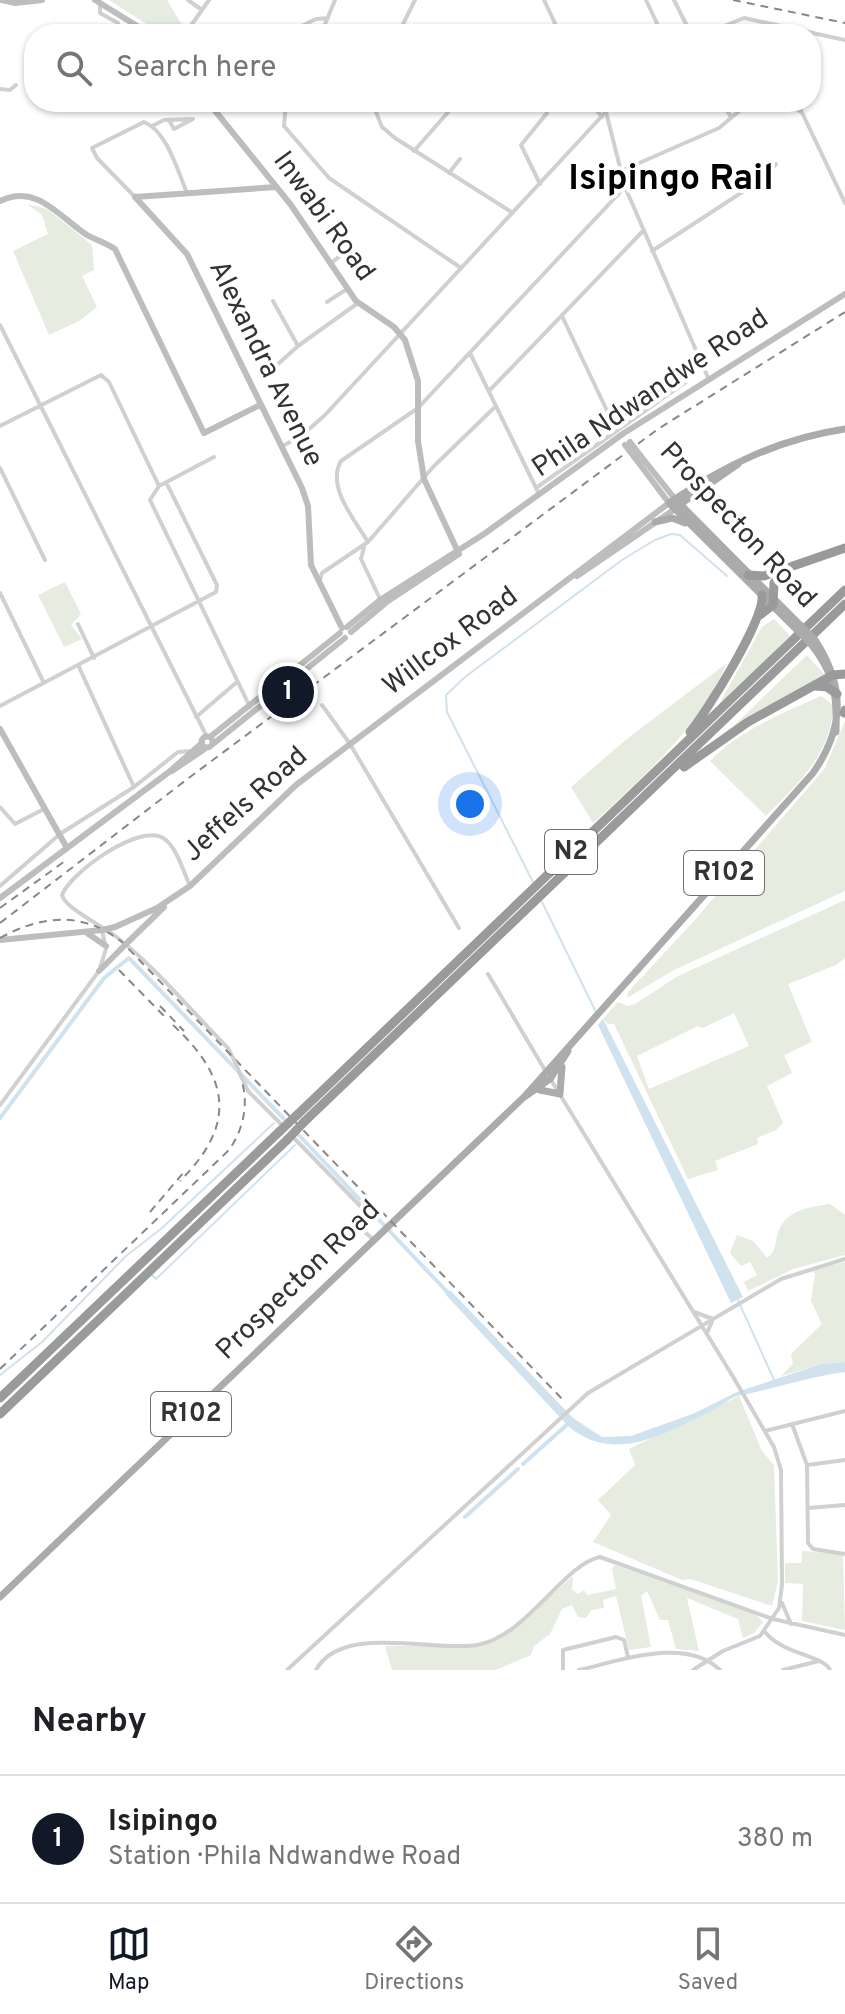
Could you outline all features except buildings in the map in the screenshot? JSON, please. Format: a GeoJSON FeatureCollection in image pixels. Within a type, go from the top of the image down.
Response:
{"type":"FeatureCollection","features":[{"type":"Feature","properties":{"kind":"highway"},"geometry":{"type":"LineString","coordinates":[[748,575],[759,577],[845,548]]}},
{"type":"Feature","properties":{"kind":"highway"},"geometry":{"type":"LineString","coordinates":[[755,620],[774,603],[774,583],[788,568]]}},
{"type":"Feature","properties":{"kind":"highway","name":"N2"},"geometry":{"type":"LineString","coordinates":[[301,1119],[845,590]]}},
{"type":"Feature","properties":{"kind":"highway"},"geometry":{"type":"LineString","coordinates":[[674,754],[712,702],[755,620],[762,604],[762,595]]}},
{"type":"Feature","properties":{"kind":"highway","name":"N2"},"geometry":{"type":"LineString","coordinates":[[0,1398],[647,794],[845,604]]}},
{"type":"Feature","properties":{"kind":"highway"},"geometry":{"type":"LineString","coordinates":[[647,794],[653,794],[717,741],[839,674]]}},
{"type":"Feature","properties":{"kind":"highway"},"geometry":{"type":"LineString","coordinates":[[816,686],[827,687],[837,694]]}},
{"type":"Feature","properties":{"kind":"highway","name":"N2"},"geometry":{"type":"LineString","coordinates":[[0,1414],[283,1136]]}},
{"type":"Feature","properties":{"kind":"highway"},"geometry":{"type":"LineString","coordinates":[[0,1392],[42,1353],[52,1348]]}},
{"type":"Feature","properties":{"kind":"main road"},"geometry":{"type":"LineString","coordinates":[[675,504],[727,465],[808,436],[845,429]]}},
{"type":"Feature","properties":{"kind":"main road","name":"Prospecton Road"},"geometry":{"type":"LineString","coordinates":[[675,504],[693,529],[774,603]]}},
{"type":"Feature","properties":{"kind":"main road","name":"Prospecton Road"},"geometry":{"type":"LineString","coordinates":[[568,1050],[813,773],[836,735],[844,712],[839,674],[813,642],[675,504]]}},
{"type":"Feature","properties":{"kind":"main road"},"geometry":{"type":"LineString","coordinates":[[655,522],[676,519],[693,529]]}},
{"type":"Feature","properties":{"kind":"main road","name":"Prospecton Road"},"geometry":{"type":"LineString","coordinates":[[836,735],[839,674]]}},
{"type":"Feature","properties":{"kind":"main road","name":"R102"},"geometry":{"type":"LineString","coordinates":[[524,1097],[538,1090],[568,1050]]}},
{"type":"Feature","properties":{"kind":"main road","name":"R102"},"geometry":{"type":"LineString","coordinates":[[524,1097],[562,1064],[568,1050]]}},
{"type":"Feature","properties":{"kind":"main road"},"geometry":{"type":"LineString","coordinates":[[538,1090],[560,1094],[562,1064]]}},
{"type":"Feature","properties":{"kind":"main road","name":"Prospecton Road"},"geometry":{"type":"LineString","coordinates":[[0,1597],[524,1097]]}},
{"type":"Feature","properties":{"kind":"street"},"geometry":{"type":"LineString","coordinates":[[2,0],[42,0]]}},
{"type":"Feature","properties":{"kind":"street"},"geometry":{"type":"LineString","coordinates":[[188,0],[202,10]]}},
{"type":"Feature","properties":{"kind":"street"},"geometry":{"type":"LineString","coordinates":[[192,24],[209,0]]}},
{"type":"Feature","properties":{"kind":"street"},"geometry":{"type":"LineString","coordinates":[[325,24],[335,0]]}},
{"type":"Feature","properties":{"kind":"street"},"geometry":{"type":"LineString","coordinates":[[403,24],[415,0]]}},
{"type":"Feature","properties":{"kind":"street"},"geometry":{"type":"LineString","coordinates":[[544,0],[555,24]]}},
{"type":"Feature","properties":{"kind":"street"},"geometry":{"type":"LineString","coordinates":[[646,0],[657,24]]}},
{"type":"Feature","properties":{"kind":"street"},"geometry":{"type":"LineString","coordinates":[[674,0],[686,24]]}},
{"type":"Feature","properties":{"kind":"street"},"geometry":{"type":"LineString","coordinates":[[98,1],[100,13],[118,24]]}},
{"type":"Feature","properties":{"kind":"street"},"geometry":{"type":"LineString","coordinates":[[98,1],[134,24]]}},
{"type":"Feature","properties":{"kind":"street"},"geometry":{"type":"LineString","coordinates":[[306,24],[328,18]]}},
{"type":"Feature","properties":{"kind":"street"},"geometry":{"type":"LineString","coordinates":[[729,24],[744,18],[771,24]]}},
{"type":"Feature","properties":{"kind":"street"},"geometry":{"type":"LineString","coordinates":[[821,35],[845,40]]}},
{"type":"Feature","properties":{"kind":"street"},"geometry":{"type":"LineString","coordinates":[[0,89],[10,90],[16,85]]}},
{"type":"Feature","properties":{"kind":"street","name":"Inwabi Road"},"geometry":{"type":"LineString","coordinates":[[216,112],[276,187],[358,303],[401,334]]}},
{"type":"Feature","properties":{"kind":"street"},"geometry":{"type":"LineString","coordinates":[[285,112],[284,126],[329,178],[461,268]]}},
{"type":"Feature","properties":{"kind":"street"},"geometry":{"type":"LineString","coordinates":[[376,112],[382,127],[414,151],[513,213]]}},
{"type":"Feature","properties":{"kind":"street"},"geometry":{"type":"LineString","coordinates":[[414,151],[448,112]]}},
{"type":"Feature","properties":{"kind":"street"},"geometry":{"type":"LineString","coordinates":[[601,112],[625,187],[709,380]]}},
{"type":"Feature","properties":{"kind":"street"},"geometry":{"type":"LineString","coordinates":[[281,447],[319,422],[607,112]]}},
{"type":"Feature","properties":{"kind":"street"},"geometry":{"type":"LineString","coordinates":[[729,112],[732,117]]}},
{"type":"Feature","properties":{"kind":"street"},"geometry":{"type":"LineString","coordinates":[[621,171],[710,132],[738,112]]}},
{"type":"Feature","properties":{"kind":"street"},"geometry":{"type":"LineString","coordinates":[[799,112],[845,203]]}},
{"type":"Feature","properties":{"kind":"street"},"geometry":{"type":"LineString","coordinates":[[540,184],[521,145],[547,113]]}},
{"type":"Feature","properties":{"kind":"street"},"geometry":{"type":"LineString","coordinates":[[169,120],[176,129],[193,119],[169,120],[152,126],[167,147],[187,193]]}},
{"type":"Feature","properties":{"kind":"street","name":"Alexandra Avenue"},"geometry":{"type":"LineString","coordinates":[[152,126],[142,122],[92,148],[97,158],[187,254],[308,506],[311,565],[345,631]]}},
{"type":"Feature","properties":{"kind":"street"},"geometry":{"type":"LineString","coordinates":[[449,173],[460,159]]}},
{"type":"Feature","properties":{"kind":"street"},"geometry":{"type":"LineString","coordinates":[[652,251],[767,176],[776,164]]}},
{"type":"Feature","properties":{"kind":"street"},"geometry":{"type":"LineString","coordinates":[[135,197],[276,187]]}},
{"type":"Feature","properties":{"kind":"street"},"geometry":{"type":"LineString","coordinates":[[381,602],[361,559],[366,543],[337,486],[337,468],[348,454],[418,408],[625,187]]}},
{"type":"Feature","properties":{"kind":"street"},"geometry":{"type":"LineString","coordinates":[[0,201],[15,195],[50,205],[89,236],[115,249],[204,433],[260,405]]}},
{"type":"Feature","properties":{"kind":"street"},"geometry":{"type":"LineString","coordinates":[[489,391],[643,231]]}},
{"type":"Feature","properties":{"kind":"street"},"geometry":{"type":"LineString","coordinates":[[330,264],[349,249],[337,232]]}},
{"type":"Feature","properties":{"kind":"street"},"geometry":{"type":"LineString","coordinates":[[327,302],[347,289]]}},
{"type":"Feature","properties":{"kind":"street","name":"Phila Ndwandwe Road"},"geometry":{"type":"LineString","coordinates":[[538,491],[845,294]]}},
{"type":"Feature","properties":{"kind":"street"},"geometry":{"type":"LineString","coordinates":[[273,301],[298,346]]}},
{"type":"Feature","properties":{"kind":"street"},"geometry":{"type":"LineString","coordinates":[[278,364],[358,303]]}},
{"type":"Feature","properties":{"kind":"street"},"geometry":{"type":"LineString","coordinates":[[562,316],[610,417],[620,425]]}},
{"type":"Feature","properties":{"kind":"street"},"geometry":{"type":"LineString","coordinates":[[0,325],[208,742]]}},
{"type":"Feature","properties":{"kind":"street"},"geometry":{"type":"LineString","coordinates":[[401,334],[417,375],[420,460],[424,479],[458,552]]}},
{"type":"Feature","properties":{"kind":"street"},"geometry":{"type":"LineString","coordinates":[[469,352],[538,491]]}},
{"type":"Feature","properties":{"kind":"street","name":"Phila Ndwandwe Road"},"geometry":{"type":"LineString","coordinates":[[0,898],[169,772],[188,753],[208,742],[381,602],[484,534],[620,425],[687,381],[693,367],[701,361]]}},
{"type":"Feature","properties":{"kind":"street"},"geometry":{"type":"LineString","coordinates":[[0,426],[94,377],[106,378],[159,486]]}},
{"type":"Feature","properties":{"kind":"street"},"geometry":{"type":"LineString","coordinates":[[418,399],[428,397]]}},
{"type":"Feature","properties":{"kind":"street"},"geometry":{"type":"LineString","coordinates":[[320,583],[322,573],[366,543],[434,466],[496,406]]}},
{"type":"Feature","properties":{"kind":"street","name":"Prospecton Road"},"geometry":{"type":"LineString","coordinates":[[621,435],[675,504]]}},
{"type":"Feature","properties":{"kind":"street"},"geometry":{"type":"LineString","coordinates":[[214,457],[159,486],[150,497],[151,505],[250,707]]}},
{"type":"Feature","properties":{"kind":"street"},"geometry":{"type":"LineString","coordinates":[[420,460],[434,466]]}},
{"type":"Feature","properties":{"kind":"street"},"geometry":{"type":"LineString","coordinates":[[0,468],[45,560]]}},
{"type":"Feature","properties":{"kind":"street"},"geometry":{"type":"LineString","coordinates":[[0,706],[153,628],[216,592],[217,588],[166,482]]}},
{"type":"Feature","properties":{"kind":"street","name":"Willcox Road"},"geometry":{"type":"LineString","coordinates":[[577,576],[655,522],[675,504]]}},
{"type":"Feature","properties":{"kind":"street","name":"Willcox Road"},"geometry":{"type":"LineString","coordinates":[[350,744],[675,504]]}},
{"type":"Feature","properties":{"kind":"street"},"geometry":{"type":"LineString","coordinates":[[449,534],[465,546]]}},
{"type":"Feature","properties":{"kind":"street","name":"Phila Ndwandwe Road"},"geometry":{"type":"LineString","coordinates":[[458,552],[484,534]]}},
{"type":"Feature","properties":{"kind":"street"},"geometry":{"type":"LineString","coordinates":[[349,555],[361,559]]}},
{"type":"Feature","properties":{"kind":"street"},"geometry":{"type":"LineString","coordinates":[[311,565],[322,573]]}},
{"type":"Feature","properties":{"kind":"street"},"geometry":{"type":"LineString","coordinates":[[0,593],[44,683]]}},
{"type":"Feature","properties":{"kind":"street"},"geometry":{"type":"LineString","coordinates":[[78,624],[94,658]]}},
{"type":"Feature","properties":{"kind":"street","name":"Phila Ndwandwe Road"},"geometry":{"type":"LineString","coordinates":[[169,772],[183,767],[208,742],[345,631]]}},
{"type":"Feature","properties":{"kind":"street"},"geometry":{"type":"LineString","coordinates":[[79,667],[134,787]]}},
{"type":"Feature","properties":{"kind":"street"},"geometry":{"type":"LineString","coordinates":[[196,717],[237,682]]}},
{"type":"Feature","properties":{"kind":"street"},"geometry":{"type":"LineString","coordinates":[[322,705],[350,744],[459,928]]}},
{"type":"Feature","properties":{"kind":"street"},"geometry":{"type":"LineString","coordinates":[[0,729],[67,848]]}},
{"type":"Feature","properties":{"kind":"street","name":"Jeffels Road"},"geometry":{"type":"LineString","coordinates":[[172,899],[190,886],[276,803],[350,744]]}},
{"type":"Feature","properties":{"kind":"street"},"geometry":{"type":"LineString","coordinates":[[0,886],[60,834],[188,753]]}},
{"type":"Feature","properties":{"kind":"street"},"geometry":{"type":"LineString","coordinates":[[0,807],[15,824],[45,809]]}},
{"type":"Feature","properties":{"kind":"street"},"geometry":{"type":"LineString","coordinates":[[190,886],[165,838],[151,834],[128,839],[72,880],[62,899],[130,949],[228,1048],[255,1099],[370,1216],[360,1228],[374,1240]]}},
{"type":"Feature","properties":{"kind":"street"},"geometry":{"type":"LineString","coordinates":[[0,940],[101,933],[172,899]]}},
{"type":"Feature","properties":{"kind":"street"},"geometry":{"type":"LineString","coordinates":[[0,1105],[99,971],[172,899]]}},
{"type":"Feature","properties":{"kind":"street"},"geometry":{"type":"LineString","coordinates":[[87,933],[106,946]]}},
{"type":"Feature","properties":{"kind":"street"},"geometry":{"type":"LineString","coordinates":[[99,971],[106,946],[101,933]]}},
{"type":"Feature","properties":{"kind":"street"},"geometry":{"type":"LineString","coordinates":[[488,974],[765,1431],[781,1470],[781,1601],[791,1624]]}},
{"type":"Feature","properties":{"kind":"street"},"geometry":{"type":"LineString","coordinates":[[287,1670],[597,1386],[798,1272],[845,1259]]}},
{"type":"Feature","properties":{"kind":"street"},"geometry":{"type":"LineString","coordinates":[[691,1310],[713,1319]]}},
{"type":"Feature","properties":{"kind":"street"},"geometry":{"type":"LineString","coordinates":[[707,1335],[713,1319]]}},
{"type":"Feature","properties":{"kind":"street"},"geometry":{"type":"LineString","coordinates":[[765,1431],[845,1411]]}},
{"type":"Feature","properties":{"kind":"street"},"geometry":{"type":"LineString","coordinates":[[792,1424],[807,1465],[808,1543],[813,1549],[845,1554]]}},
{"type":"Feature","properties":{"kind":"street"},"geometry":{"type":"LineString","coordinates":[[807,1465],[845,1460]]}},
{"type":"Feature","properties":{"kind":"street"},"geometry":{"type":"LineString","coordinates":[[808,1508],[845,1505]]}},
{"type":"Feature","properties":{"kind":"street"},"geometry":{"type":"LineString","coordinates":[[316,1670],[333,1651],[346,1647],[397,1642],[471,1646],[495,1640],[545,1602],[581,1566],[600,1557],[773,1619],[845,1635]]}},
{"type":"Feature","properties":{"kind":"street"},"geometry":{"type":"LineString","coordinates":[[693,1670],[765,1632],[781,1601]]}},
{"type":"Feature","properties":{"kind":"street"},"geometry":{"type":"LineString","coordinates":[[765,1632],[779,1647],[821,1660],[830,1670]]}},
{"type":"Feature","properties":{"kind":"street"},"geometry":{"type":"LineString","coordinates":[[563,1670],[563,1650],[616,1637],[624,1640],[628,1657]]}},
{"type":"Feature","properties":{"kind":"street"},"geometry":{"type":"LineString","coordinates":[[579,1670],[656,1652],[708,1660],[720,1670]]}},
{"type":"Feature","properties":{"kind":"street"},"geometry":{"type":"LineString","coordinates":[[783,1670],[821,1660]]}},
{"type":"Feature","properties":{"kind":"shaded area"},"geometry":{"type":"Polygon","coordinates":[[[109,0],[167,0],[182,24],[146,24],[109,0]]]}},
{"type":"Feature","properties":{"kind":"shaded area"},"geometry":{"type":"Polygon","coordinates":[[[27,204],[47,209],[92,245],[94,270],[82,276],[97,307],[79,321],[49,335],[13,251],[48,234],[42,215],[27,204]]]}},
{"type":"Feature","properties":{"kind":"shaded area"},"geometry":{"type":"Polygon","coordinates":[[[65,582],[81,614],[71,625],[82,639],[64,647],[38,595],[65,582]]]}},
{"type":"Feature","properties":{"kind":"shaded area"},"geometry":{"type":"Polygon","coordinates":[[[774,619],[790,636],[717,708],[762,627],[774,619]]]}},
{"type":"Feature","properties":{"kind":"shaded area"},"geometry":{"type":"Polygon","coordinates":[[[807,655],[825,675],[724,735],[807,655]]]}},
{"type":"Feature","properties":{"kind":"shaded area"},"geometry":{"type":"Polygon","coordinates":[[[727,663],[686,730],[651,769],[593,823],[571,787],[628,738],[727,663]]]}},
{"type":"Feature","properties":{"kind":"shaded area"},"geometry":{"type":"Polygon","coordinates":[[[821,696],[833,705],[827,738],[811,766],[766,816],[710,761],[748,731],[821,696]]]}},
{"type":"Feature","properties":{"kind":"shaded area"},"geometry":{"type":"Polygon","coordinates":[[[845,721],[845,891],[674,970],[627,998],[628,992],[694,921],[825,768],[845,721]]]}},
{"type":"Feature","properties":{"kind":"shaded area"},"geometry":{"type":"Polygon","coordinates":[[[845,900],[845,958],[836,965],[788,984],[812,1042],[784,1055],[792,1073],[767,1086],[783,1123],[776,1130],[757,1138],[758,1144],[715,1161],[718,1170],[688,1179],[614,1024],[608,1024],[603,1019],[618,1002],[627,1006],[635,1004],[678,976],[845,900]],[[734,1013],[703,1028],[698,1026],[637,1056],[649,1089],[749,1046],[734,1013]]]}},
{"type":"Feature","properties":{"kind":"shaded area"},"geometry":{"type":"Polygon","coordinates":[[[830,1204],[845,1215],[845,1255],[793,1269],[748,1291],[744,1282],[757,1275],[750,1262],[741,1266],[730,1253],[737,1235],[753,1241],[767,1258],[788,1217],[830,1204]]]}},
{"type":"Feature","properties":{"kind":"shaded area"},"geometry":{"type":"Polygon","coordinates":[[[845,1262],[845,1362],[821,1364],[781,1376],[793,1364],[791,1354],[822,1324],[811,1301],[815,1274],[811,1270],[845,1262]]]}},
{"type":"Feature","properties":{"kind":"shaded area"},"geometry":{"type":"Polygon","coordinates":[[[739,1396],[762,1451],[774,1465],[778,1581],[772,1606],[690,1579],[682,1580],[593,1542],[611,1515],[598,1500],[635,1465],[629,1449],[739,1396]]]}},
{"type":"Feature","properties":{"kind":"shaded area"},"geometry":{"type":"Polygon","coordinates":[[[802,1551],[843,1554],[845,1630],[802,1621],[803,1584],[785,1583],[785,1563],[802,1563],[802,1551]]]}},
{"type":"Feature","properties":{"kind":"shaded area"},"geometry":{"type":"Polygon","coordinates":[[[615,1565],[755,1614],[763,1622],[754,1633],[743,1638],[738,1619],[687,1598],[699,1651],[676,1649],[668,1620],[660,1620],[647,1591],[641,1596],[651,1647],[629,1650],[616,1596],[603,1600],[604,1608],[591,1610],[586,1618],[578,1617],[572,1605],[562,1609],[550,1634],[534,1646],[531,1655],[496,1670],[392,1670],[385,1646],[479,1646],[509,1632],[573,1576],[572,1590],[578,1594],[584,1590],[587,1595],[616,1589],[612,1569],[615,1565]]]}},
{"type":"Feature","properties":{"kind":"water"},"geometry":{"type":"Polygon","coordinates":[[[603,1019],[743,1297],[731,1303],[598,1025],[603,1019]]]}},
{"type":"Feature","properties":{"kind":"water"},"geometry":{"type":"Polygon","coordinates":[[[450,1290],[573,1418],[602,1437],[631,1436],[695,1413],[737,1392],[821,1364],[845,1362],[845,1372],[737,1396],[675,1429],[639,1442],[603,1443],[585,1437],[568,1426],[446,1295],[450,1290]]]}},
{"type":"Feature","properties":{"kind":"waterway"},"geometry":{"type":"LineString","coordinates":[[533,882],[447,712],[446,695],[465,677],[622,560],[655,540],[671,534],[680,535],[727,576]]}},
{"type":"Feature","properties":{"kind":"waterway"},"geometry":{"type":"LineString","coordinates":[[542,902],[596,1012]]}},
{"type":"Feature","properties":{"kind":"waterway"},"geometry":{"type":"LineString","coordinates":[[0,1118],[104,978],[129,958],[286,1121]]}},
{"type":"Feature","properties":{"kind":"waterway"},"geometry":{"type":"LineString","coordinates":[[0,1375],[42,1342],[126,1256],[162,1228],[274,1123]]}},
{"type":"Feature","properties":{"kind":"waterway"},"geometry":{"type":"LineString","coordinates":[[295,1131],[451,1296]]}},
{"type":"Feature","properties":{"kind":"waterway"},"geometry":{"type":"LineString","coordinates":[[152,1275],[156,1279],[295,1145]]}},
{"type":"Feature","properties":{"kind":"waterway"},"geometry":{"type":"LineString","coordinates":[[737,1298],[775,1382]]}},
{"type":"Feature","properties":{"kind":"waterway"},"geometry":{"type":"LineString","coordinates":[[523,1464],[570,1422]]}},
{"type":"Feature","properties":{"kind":"waterway"},"geometry":{"type":"LineString","coordinates":[[465,1517],[518,1469]]}},
{"type":"Feature","properties":{"kind":"railway"},"geometry":{"type":"LineString","coordinates":[[733,0],[845,23]]}},
{"type":"Feature","properties":{"kind":"railway"},"geometry":{"type":"LineString","coordinates":[[0,923],[190,777],[658,429],[845,312]]}},
{"type":"Feature","properties":{"kind":"railway"},"geometry":{"type":"LineString","coordinates":[[0,908],[65,861]]}},
{"type":"Feature","properties":{"kind":"railway"},"geometry":{"type":"LineString","coordinates":[[0,938],[31,925],[62,920],[92,925],[122,942],[565,1402]]}},
{"type":"Feature","properties":{"kind":"railway"},"geometry":{"type":"LineString","coordinates":[[119,970],[164,1016]]}},
{"type":"Feature","properties":{"kind":"railway"},"geometry":{"type":"LineString","coordinates":[[160,1006],[184,1031]]}},
{"type":"Feature","properties":{"kind":"railway"},"geometry":{"type":"LineString","coordinates":[[173,1025],[206,1064],[219,1102],[218,1121],[211,1141],[180,1181]]}},
{"type":"Feature","properties":{"kind":"railway"},"geometry":{"type":"LineString","coordinates":[[0,1369],[229,1150],[240,1130],[245,1098],[236,1066]]}},
{"type":"Feature","properties":{"kind":"railway"},"geometry":{"type":"LineString","coordinates":[[150,1212],[184,1172]]}},
{"type":"Feature","properties":{"kind":"place","name":"Isipingo"},"geometry":{"type":"Point","coordinates":[288,692]}},
{"type":"Feature","properties":{"kind":"district","name":"Isipingo Rail"},"geometry":{"type":"Point","coordinates":[671,180]}}]}
